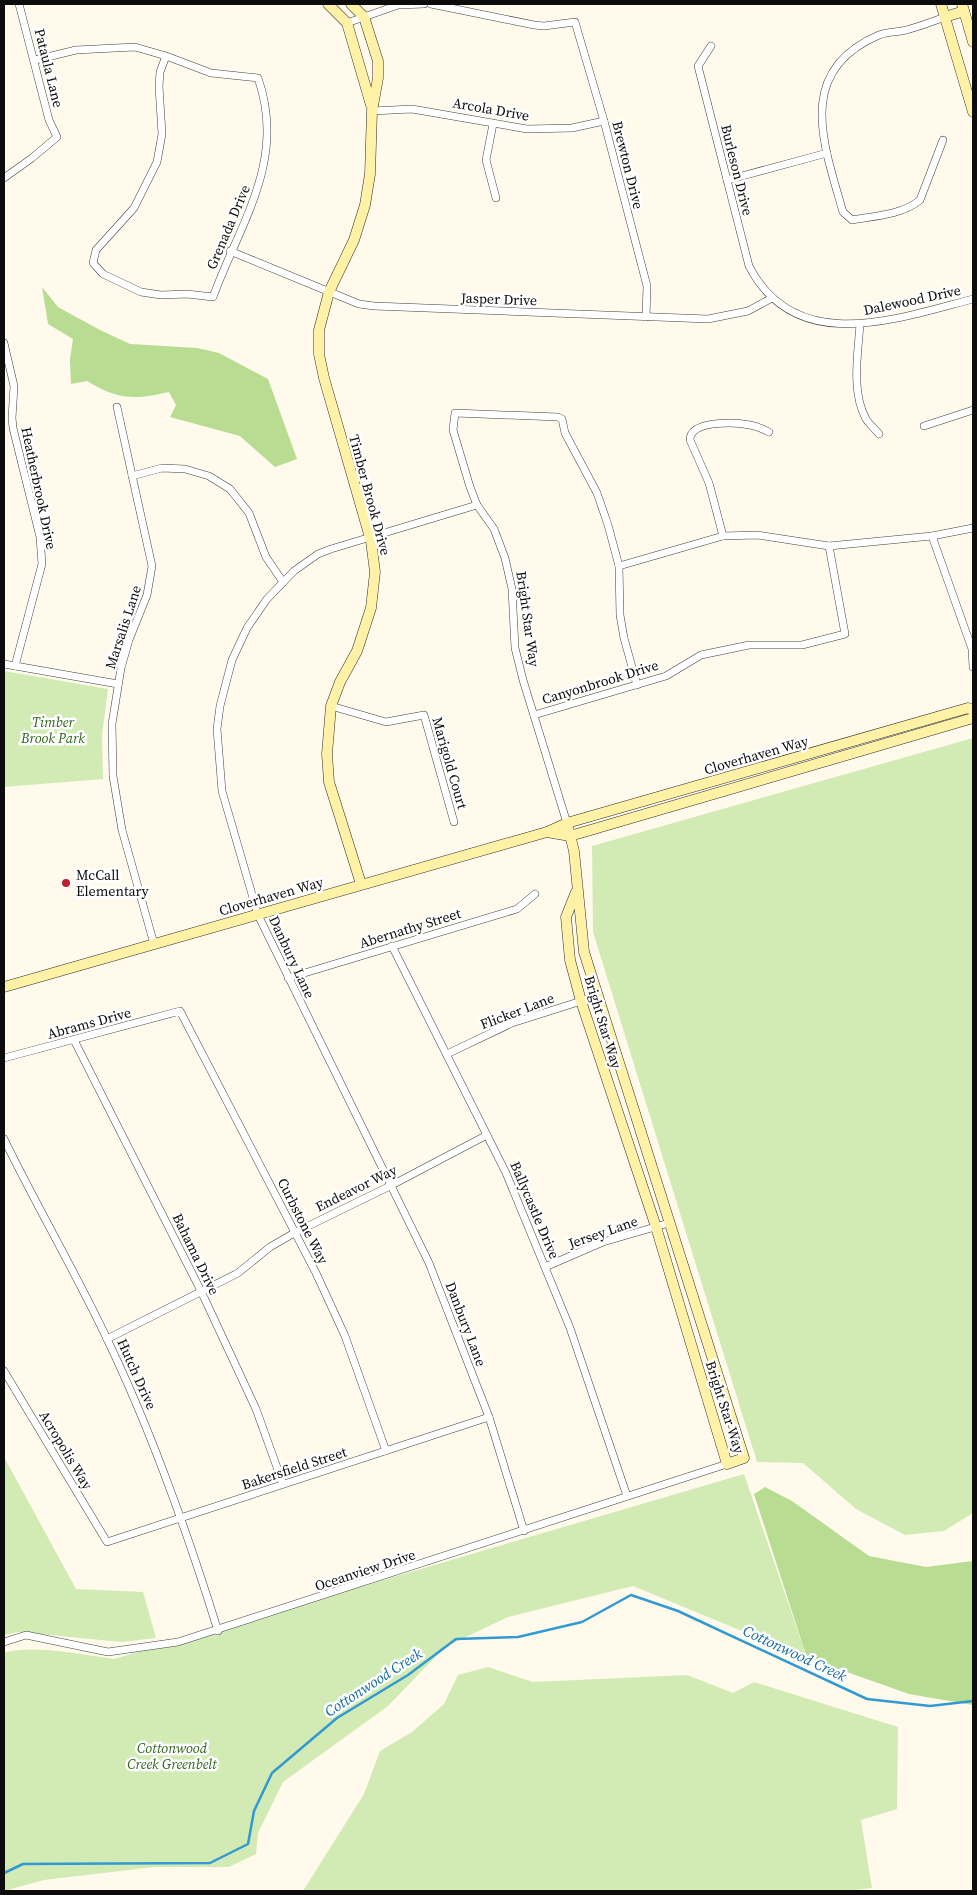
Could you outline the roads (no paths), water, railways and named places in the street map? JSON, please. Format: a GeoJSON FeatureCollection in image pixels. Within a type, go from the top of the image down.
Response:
{"type":"FeatureCollection","features":[{"type":"Feature","properties":{"kind":"street","name":"Pataula Lane"},"geometry":{"type":"LineString","coordinates":[[4,178],[57,137],[49,120],[36,60],[19,4]]}},
{"type":"Feature","properties":{"kind":"street","name":"Timber Brook Drive"},"geometry":{"type":"LineString","coordinates":[[328,4],[347,23],[372,111]]}},
{"type":"Feature","properties":{"kind":"street","name":"Timber Brook Drive"},"geometry":{"type":"LineString","coordinates":[[351,4],[364,17],[378,64],[378,78],[372,111],[370,174],[365,205],[354,240],[329,292],[319,330],[319,354],[370,538],[376,572],[371,608],[357,651],[340,682],[331,706],[327,754],[329,782],[361,884]]}},
{"type":"Feature","properties":{"kind":"street"},"geometry":{"type":"LineString","coordinates":[[347,23],[398,5],[424,4]]}},
{"type":"Feature","properties":{"kind":"street","name":"Brewton Drive"},"geometry":{"type":"LineString","coordinates":[[431,4],[534,25],[544,26],[575,22],[604,121],[646,286],[646,317]]}},
{"type":"Feature","properties":{"kind":"street"},"geometry":{"type":"LineString","coordinates":[[941,4],[973,112]]}},
{"type":"Feature","properties":{"kind":"street"},"geometry":{"type":"LineString","coordinates":[[943,140],[920,200],[913,206],[900,210],[852,220],[843,212],[827,153],[821,106],[828,80],[846,56],[881,34],[903,30],[945,17],[963,7],[973,42]]}},
{"type":"Feature","properties":{"kind":"street","name":"Burleson Drive"},"geometry":{"type":"LineString","coordinates":[[711,46],[698,66],[749,266],[757,281],[772,298]]}},
{"type":"Feature","properties":{"kind":"street"},"geometry":{"type":"LineString","coordinates":[[36,60],[76,50],[122,47],[146,49],[166,56]]}},
{"type":"Feature","properties":{"kind":"street","name":"Grenada Drive"},"geometry":{"type":"LineString","coordinates":[[166,56],[211,73],[258,78],[266,116],[265,158],[253,206],[230,251],[213,297],[187,294],[161,295],[141,292],[103,274],[93,263],[96,250],[134,208],[153,173],[161,148],[159,86],[160,72],[166,56]]}},
{"type":"Feature","properties":{"kind":"street","name":"Arcola Drive"},"geometry":{"type":"LineString","coordinates":[[372,111],[412,109],[492,124],[539,130],[572,128],[604,121]]}},
{"type":"Feature","properties":{"kind":"street"},"geometry":{"type":"LineString","coordinates":[[492,124],[486,160],[496,198]]}},
{"type":"Feature","properties":{"kind":"street"},"geometry":{"type":"LineString","coordinates":[[727,180],[827,153]]}},
{"type":"Feature","properties":{"kind":"street","name":"Jasper Drive"},"geometry":{"type":"LineString","coordinates":[[230,251],[359,304],[374,306],[708,319],[736,315],[748,311],[772,298]]}},
{"type":"Feature","properties":{"kind":"street","name":"Dalewood Drive"},"geometry":{"type":"LineString","coordinates":[[772,298],[796,316],[816,322],[860,324],[899,318],[973,300]]}},
{"type":"Feature","properties":{"kind":"street"},"geometry":{"type":"LineString","coordinates":[[860,324],[857,374],[859,397],[866,419],[879,434]]}},
{"type":"Feature","properties":{"kind":"street","name":"Heatherbrook Drive"},"geometry":{"type":"LineString","coordinates":[[4,343],[14,386],[13,428],[42,552],[40,577],[15,666]]}},
{"type":"Feature","properties":{"kind":"street","name":"Marsalis Lane"},"geometry":{"type":"LineString","coordinates":[[117,406],[147,533],[152,566],[147,595],[129,640],[118,684],[112,724],[116,802],[154,944]]}},
{"type":"Feature","properties":{"kind":"street"},"geometry":{"type":"LineString","coordinates":[[924,426],[973,410]]}},
{"type":"Feature","properties":{"kind":"street","name":"Bright Star Way"},"geometry":{"type":"LineString","coordinates":[[576,892],[566,917],[570,960],[581,1001],[656,1227],[727,1464],[744,1458],[584,952],[576,892],[574,851],[515,648],[512,589],[505,558],[494,530],[477,505],[453,430],[455,413],[558,417],[562,419],[565,434],[597,493],[619,566]]}},
{"type":"Feature","properties":{"kind":"street"},"geometry":{"type":"LineString","coordinates":[[723,536],[709,483],[690,440],[692,432],[697,427],[731,424],[751,425],[769,432]]}},
{"type":"Feature","properties":{"kind":"street"},"geometry":{"type":"LineString","coordinates":[[132,476],[162,468],[185,469],[209,476],[230,488],[249,513],[266,557],[284,582]]}},
{"type":"Feature","properties":{"kind":"street","name":"Danbury Lane"},"geometry":{"type":"LineString","coordinates":[[477,505],[318,554],[294,571],[267,599],[247,628],[232,660],[222,698],[217,729],[222,792],[258,915],[428,1263],[489,1417],[524,1531]]}},
{"type":"Feature","properties":{"kind":"street"},"geometry":{"type":"LineString","coordinates":[[637,685],[620,615],[619,566],[723,536],[758,535],[829,546],[932,536],[973,528]]}},
{"type":"Feature","properties":{"kind":"street"},"geometry":{"type":"LineString","coordinates":[[932,536],[972,650],[973,667]]}},
{"type":"Feature","properties":{"kind":"street","name":"Canyonbrook Drive"},"geometry":{"type":"LineString","coordinates":[[534,715],[666,676],[701,655],[749,645],[802,645],[845,634],[829,546]]}},
{"type":"Feature","properties":{"kind":"street"},"geometry":{"type":"LineString","coordinates":[[4,664],[118,684]]}},
{"type":"Feature","properties":{"kind":"street","name":"Marigold Court"},"geometry":{"type":"LineString","coordinates":[[331,706],[386,722],[424,715],[454,822]]}},
{"type":"Feature","properties":{"kind":"street","name":"Cloverhaven Way"},"geometry":{"type":"LineString","coordinates":[[4,987],[547,832],[567,823],[968,708],[973,710]]}},
{"type":"Feature","properties":{"kind":"street","name":"Cloverhaven Way"},"geometry":{"type":"LineString","coordinates":[[547,832],[570,836],[973,718]]}},
{"type":"Feature","properties":{"kind":"street","name":"Abernathy Street"},"geometry":{"type":"LineString","coordinates":[[288,978],[517,909],[535,894]]}},
{"type":"Feature","properties":{"kind":"street","name":"Ballycastle Drive"},"geometry":{"type":"LineString","coordinates":[[392,946],[506,1172],[570,1328],[627,1496]]}},
{"type":"Feature","properties":{"kind":"street","name":"Flicker Lane"},"geometry":{"type":"LineString","coordinates":[[447,1054],[512,1023],[597,996]]}},
{"type":"Feature","properties":{"kind":"street","name":"Abrams Drive"},"geometry":{"type":"LineString","coordinates":[[4,1058],[180,1011]]}},
{"type":"Feature","properties":{"kind":"street","name":"Curbstone Way"},"geometry":{"type":"LineString","coordinates":[[180,1011],[296,1232],[345,1336],[386,1451]]}},
{"type":"Feature","properties":{"kind":"street","name":"Bahama Drive"},"geometry":{"type":"LineString","coordinates":[[74,1040],[201,1291],[256,1409],[282,1484]]}},
{"type":"Feature","properties":{"kind":"street","name":"Endeavor Way"},"geometry":{"type":"LineString","coordinates":[[107,1339],[238,1273],[270,1247],[296,1232],[390,1186],[487,1135]]}},
{"type":"Feature","properties":{"kind":"street","name":"Hutch Drive"},"geometry":{"type":"LineString","coordinates":[[4,1140],[107,1339],[159,1454],[218,1630]]}},
{"type":"Feature","properties":{"kind":"street","name":"Jersey Lane"},"geometry":{"type":"LineString","coordinates":[[545,1267],[603,1242],[669,1223]]}},
{"type":"Feature","properties":{"kind":"street","name":"Acropolis Way"},"geometry":{"type":"LineString","coordinates":[[4,1371],[107,1542]]}},
{"type":"Feature","properties":{"kind":"street","name":"Bakersfield Street"},"geometry":{"type":"LineString","coordinates":[[107,1542],[489,1417]]}},
{"type":"Feature","properties":{"kind":"street","name":"Oceanview Drive"},"geometry":{"type":"LineString","coordinates":[[4,1642],[26,1635],[108,1652],[178,1642],[727,1464]]}},
{"type":"Feature","properties":{"kind":"waterway","name":"Cottonwood Creek"},"geometry":{"type":"LineString","coordinates":[[4,1873],[23,1864],[210,1863],[248,1844],[254,1811],[272,1773],[337,1718],[408,1675],[456,1639],[518,1637],[582,1622],[631,1595],[678,1611],[867,1699],[930,1706],[973,1701]]}},
{"type":"Feature","properties":{"kind":"place","name":"McCall Elementary"},"geometry":{"type":"Point","coordinates":[66,883]}},
{"type":"Feature","properties":{"kind":"park label","name":"Timber Brook Park"},"geometry":{"type":"Point","coordinates":[53,730]}},
{"type":"Feature","properties":{"kind":"park label","name":"Cottonwood Creek Greenbelt"},"geometry":{"type":"Point","coordinates":[172,1756]}}]}
